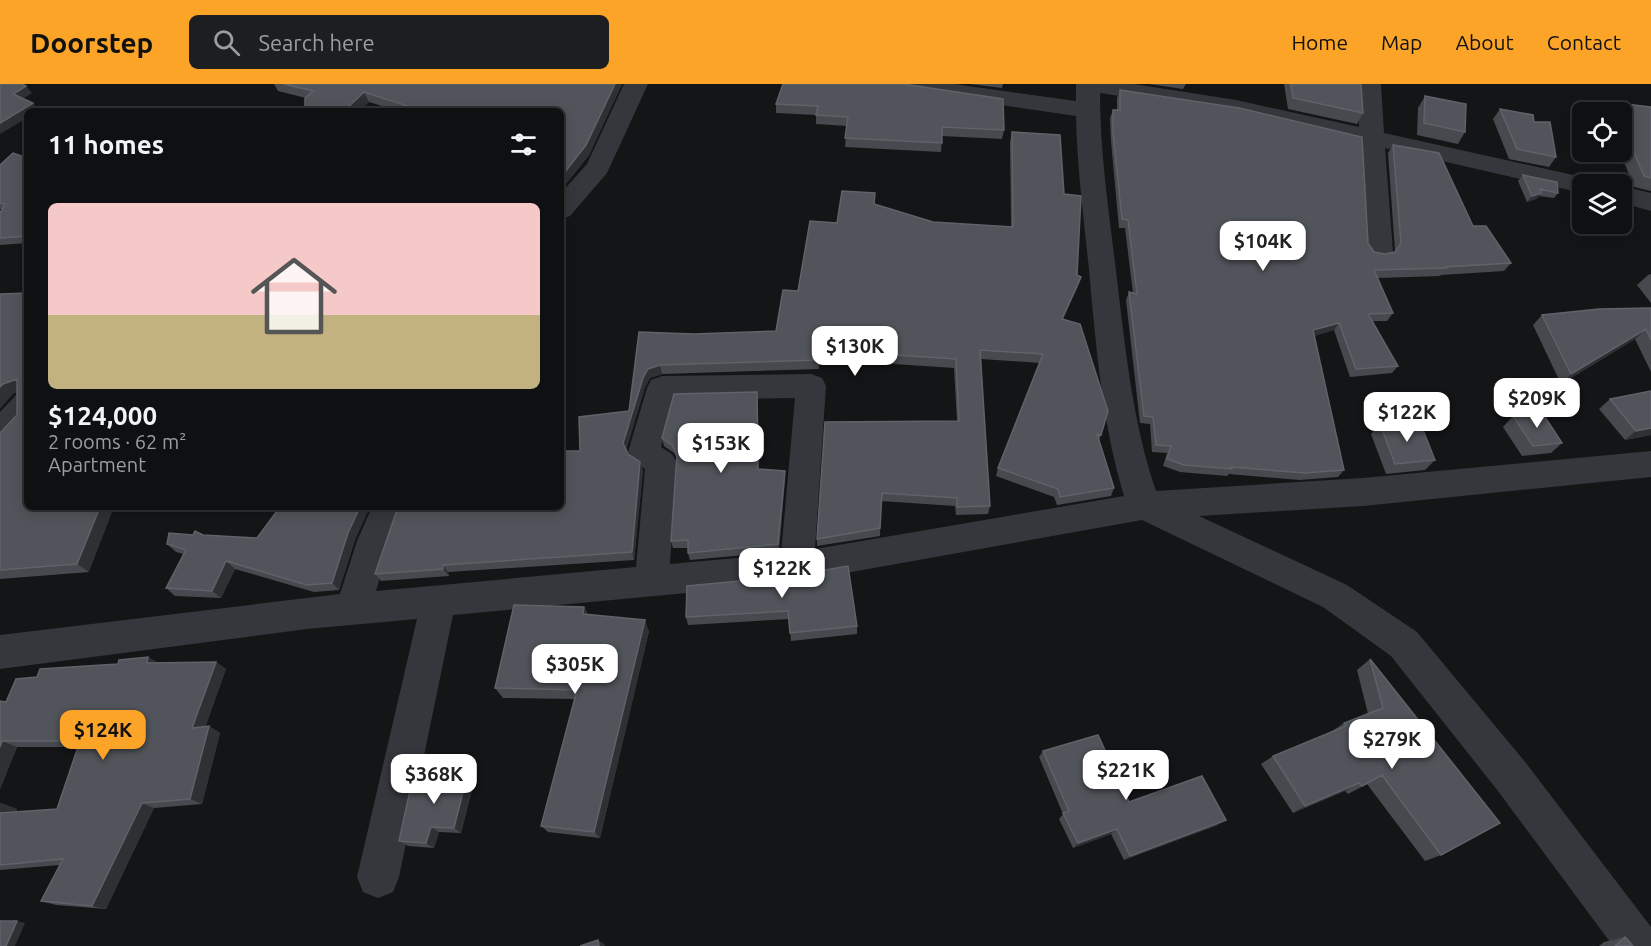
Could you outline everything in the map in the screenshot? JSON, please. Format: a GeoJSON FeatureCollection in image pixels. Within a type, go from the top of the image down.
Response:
{"type":"FeatureCollection","features":[{"type":"Feature","properties":{"kind":"street"},"geometry":{"type":"LineString","coordinates":[[564,207],[598,167],[636,84]]}},
{"type":"Feature","properties":{"kind":"street"},"geometry":{"type":"LineString","coordinates":[[904,84],[1088,93],[1236,107],[1572,183]]}},
{"type":"Feature","properties":{"kind":"street"},"geometry":{"type":"LineString","coordinates":[[1369,84],[1379,250]]}},
{"type":"Feature","properties":{"kind":"street"},"geometry":{"type":"LineString","coordinates":[[1088,93],[1090,158],[1116,395],[1130,465],[1144,506],[1335,596],[1404,644],[1512,777],[1639,946]]}},
{"type":"Feature","properties":{"kind":"street"},"geometry":{"type":"LineString","coordinates":[[1632,197],[1651,202]]}},
{"type":"Feature","properties":{"kind":"street"},"geometry":{"type":"LineString","coordinates":[[652,581],[661,463],[644,452],[662,388],[812,386],[797,567]]}},
{"type":"Feature","properties":{"kind":"street"},"geometry":{"type":"LineString","coordinates":[[0,432],[24,406]]}},
{"type":"Feature","properties":{"kind":"street"},"geometry":{"type":"LineString","coordinates":[[0,652],[353,609],[797,567],[1144,506],[1364,492],[1651,464]]}},
{"type":"Feature","properties":{"kind":"street"},"geometry":{"type":"LineString","coordinates":[[353,609],[374,541],[387,510]]}},
{"type":"Feature","properties":{"kind":"street"},"geometry":{"type":"LineString","coordinates":[[378,877],[439,601]]}},
{"type":"Feature","properties":{"kind":"building"},"geometry":{"type":"Polygon","coordinates":[[[0,84],[26,86],[13,94],[33,103],[0,123],[0,84]]]}},
{"type":"Feature","properties":{"kind":"building"},"geometry":{"type":"Polygon","coordinates":[[[284,84],[615,84],[586,145],[564,173],[564,108],[414,108],[364,92],[347,108],[305,108],[305,98],[313,91],[284,84]]]}},
{"type":"Feature","properties":{"kind":"building"},"geometry":{"type":"Polygon","coordinates":[[[783,84],[903,84],[1003,99],[1004,130],[942,127],[942,143],[845,138],[848,117],[816,115],[818,106],[776,104],[783,84]]]}},
{"type":"Feature","properties":{"kind":"building"},"geometry":{"type":"Polygon","coordinates":[[[1291,84],[1361,84],[1363,113],[1293,98],[1291,84]]]}},
{"type":"Feature","properties":{"kind":"building"},"geometry":{"type":"Polygon","coordinates":[[[1120,90],[1239,108],[1362,137],[1368,243],[1374,252],[1385,254],[1395,252],[1401,243],[1393,145],[1439,153],[1473,226],[1486,226],[1511,263],[1374,270],[1393,313],[1368,314],[1398,366],[1356,369],[1339,323],[1313,330],[1344,470],[1305,473],[1184,465],[1167,459],[1171,446],[1156,445],[1153,417],[1144,416],[1129,292],[1137,294],[1128,220],[1122,219],[1113,132],[1113,110],[1120,110],[1120,90]]]}},
{"type":"Feature","properties":{"kind":"building"},"geometry":{"type":"Polygon","coordinates":[[[1425,96],[1466,104],[1465,132],[1424,123],[1425,96]]]}},
{"type":"Feature","properties":{"kind":"building"},"geometry":{"type":"Polygon","coordinates":[[[1632,105],[1651,107],[1651,178],[1644,176],[1632,148],[1632,105]]]}},
{"type":"Feature","properties":{"kind":"building"},"geometry":{"type":"Polygon","coordinates":[[[1500,109],[1533,115],[1534,122],[1550,122],[1556,157],[1517,149],[1500,109]]]}},
{"type":"Feature","properties":{"kind":"building"},"geometry":{"type":"Polygon","coordinates":[[[1012,132],[1060,135],[1064,194],[1081,196],[1077,275],[1081,277],[1062,319],[1080,324],[1108,411],[1101,435],[1097,434],[1114,488],[1060,497],[1058,489],[998,468],[1043,354],[980,350],[990,506],[957,507],[957,498],[882,493],[880,528],[817,539],[825,422],[959,421],[956,359],[819,350],[819,360],[660,365],[648,369],[643,378],[623,443],[628,454],[640,462],[632,552],[443,565],[443,569],[375,574],[397,510],[564,510],[564,451],[580,451],[579,417],[629,411],[639,332],[694,334],[776,331],[783,290],[798,291],[810,221],[837,223],[842,191],[875,193],[874,204],[933,222],[1013,227],[1012,132]]]}},
{"type":"Feature","properties":{"kind":"building"},"geometry":{"type":"Polygon","coordinates":[[[13,153],[24,157],[24,236],[0,238],[0,213],[5,204],[0,203],[0,165],[13,153]]]}},
{"type":"Feature","properties":{"kind":"building"},"geometry":{"type":"Polygon","coordinates":[[[1523,175],[1557,182],[1558,193],[1540,189],[1541,193],[1532,196],[1523,175]]]}},
{"type":"Feature","properties":{"kind":"building"},"geometry":{"type":"Polygon","coordinates":[[[24,293],[24,510],[99,510],[77,564],[0,570],[0,433],[17,415],[17,379],[0,387],[0,294],[24,293]]]}},
{"type":"Feature","properties":{"kind":"building"},"geometry":{"type":"Polygon","coordinates":[[[1651,308],[1651,340],[1646,329],[1571,374],[1542,315],[1599,309],[1651,308]]]}},
{"type":"Feature","properties":{"kind":"building"},"geometry":{"type":"Polygon","coordinates":[[[1651,391],[1651,428],[1636,431],[1610,399],[1651,391]]]}},
{"type":"Feature","properties":{"kind":"building"},"geometry":{"type":"Polygon","coordinates":[[[757,392],[758,469],[785,471],[778,544],[688,553],[688,540],[671,541],[677,455],[672,445],[662,438],[674,394],[757,392]]]}},
{"type":"Feature","properties":{"kind":"building"},"geometry":{"type":"Polygon","coordinates":[[[1541,411],[1562,443],[1533,446],[1513,416],[1541,411]]]}},
{"type":"Feature","properties":{"kind":"building"},"geometry":{"type":"Polygon","coordinates":[[[1380,424],[1421,425],[1435,460],[1395,464],[1380,424]]]}},
{"type":"Feature","properties":{"kind":"building"},"geometry":{"type":"Polygon","coordinates":[[[278,510],[359,510],[348,533],[332,583],[307,585],[226,561],[212,591],[166,588],[186,550],[167,544],[169,533],[193,535],[195,531],[203,535],[257,538],[278,510]]]}},
{"type":"Feature","properties":{"kind":"building"},"geometry":{"type":"Polygon","coordinates":[[[848,566],[857,626],[790,633],[788,611],[686,617],[687,586],[783,577],[848,566]]]}},
{"type":"Feature","properties":{"kind":"building"},"geometry":{"type":"Polygon","coordinates":[[[514,605],[584,607],[583,614],[645,620],[594,832],[541,826],[577,690],[495,688],[514,605]]]}},
{"type":"Feature","properties":{"kind":"building"},"geometry":{"type":"Polygon","coordinates":[[[148,657],[147,663],[216,662],[192,728],[209,726],[190,799],[142,803],[92,906],[41,901],[63,859],[0,865],[0,813],[57,809],[80,741],[2,741],[0,747],[0,701],[6,702],[16,679],[37,677],[40,669],[118,664],[119,660],[148,657]]]}},
{"type":"Feature","properties":{"kind":"building"},"geometry":{"type":"Polygon","coordinates":[[[1370,659],[1500,823],[1441,855],[1382,775],[1362,786],[1359,783],[1305,806],[1273,756],[1346,726],[1344,723],[1383,708],[1370,659]]]}},
{"type":"Feature","properties":{"kind":"building"},"geometry":{"type":"Polygon","coordinates":[[[1098,735],[1129,802],[1202,776],[1226,820],[1130,856],[1117,829],[1078,843],[1063,813],[1069,811],[1043,751],[1098,735]]]}},
{"type":"Feature","properties":{"kind":"building"},"geometry":{"type":"Polygon","coordinates":[[[440,767],[469,768],[454,828],[431,827],[426,843],[399,841],[412,781],[436,783],[440,767]]]}},
{"type":"Feature","properties":{"kind":"building"},"geometry":{"type":"Polygon","coordinates":[[[0,921],[17,921],[6,946],[0,946],[0,921]]]}},
{"type":"Feature","properties":{"kind":"building"},"geometry":{"type":"Polygon","coordinates":[[[1625,937],[1633,946],[1615,946],[1625,937]]]}},
{"type":"Feature","properties":{"kind":"building"},"geometry":{"type":"Polygon","coordinates":[[[598,940],[599,946],[580,946],[598,940]]]}}]}
